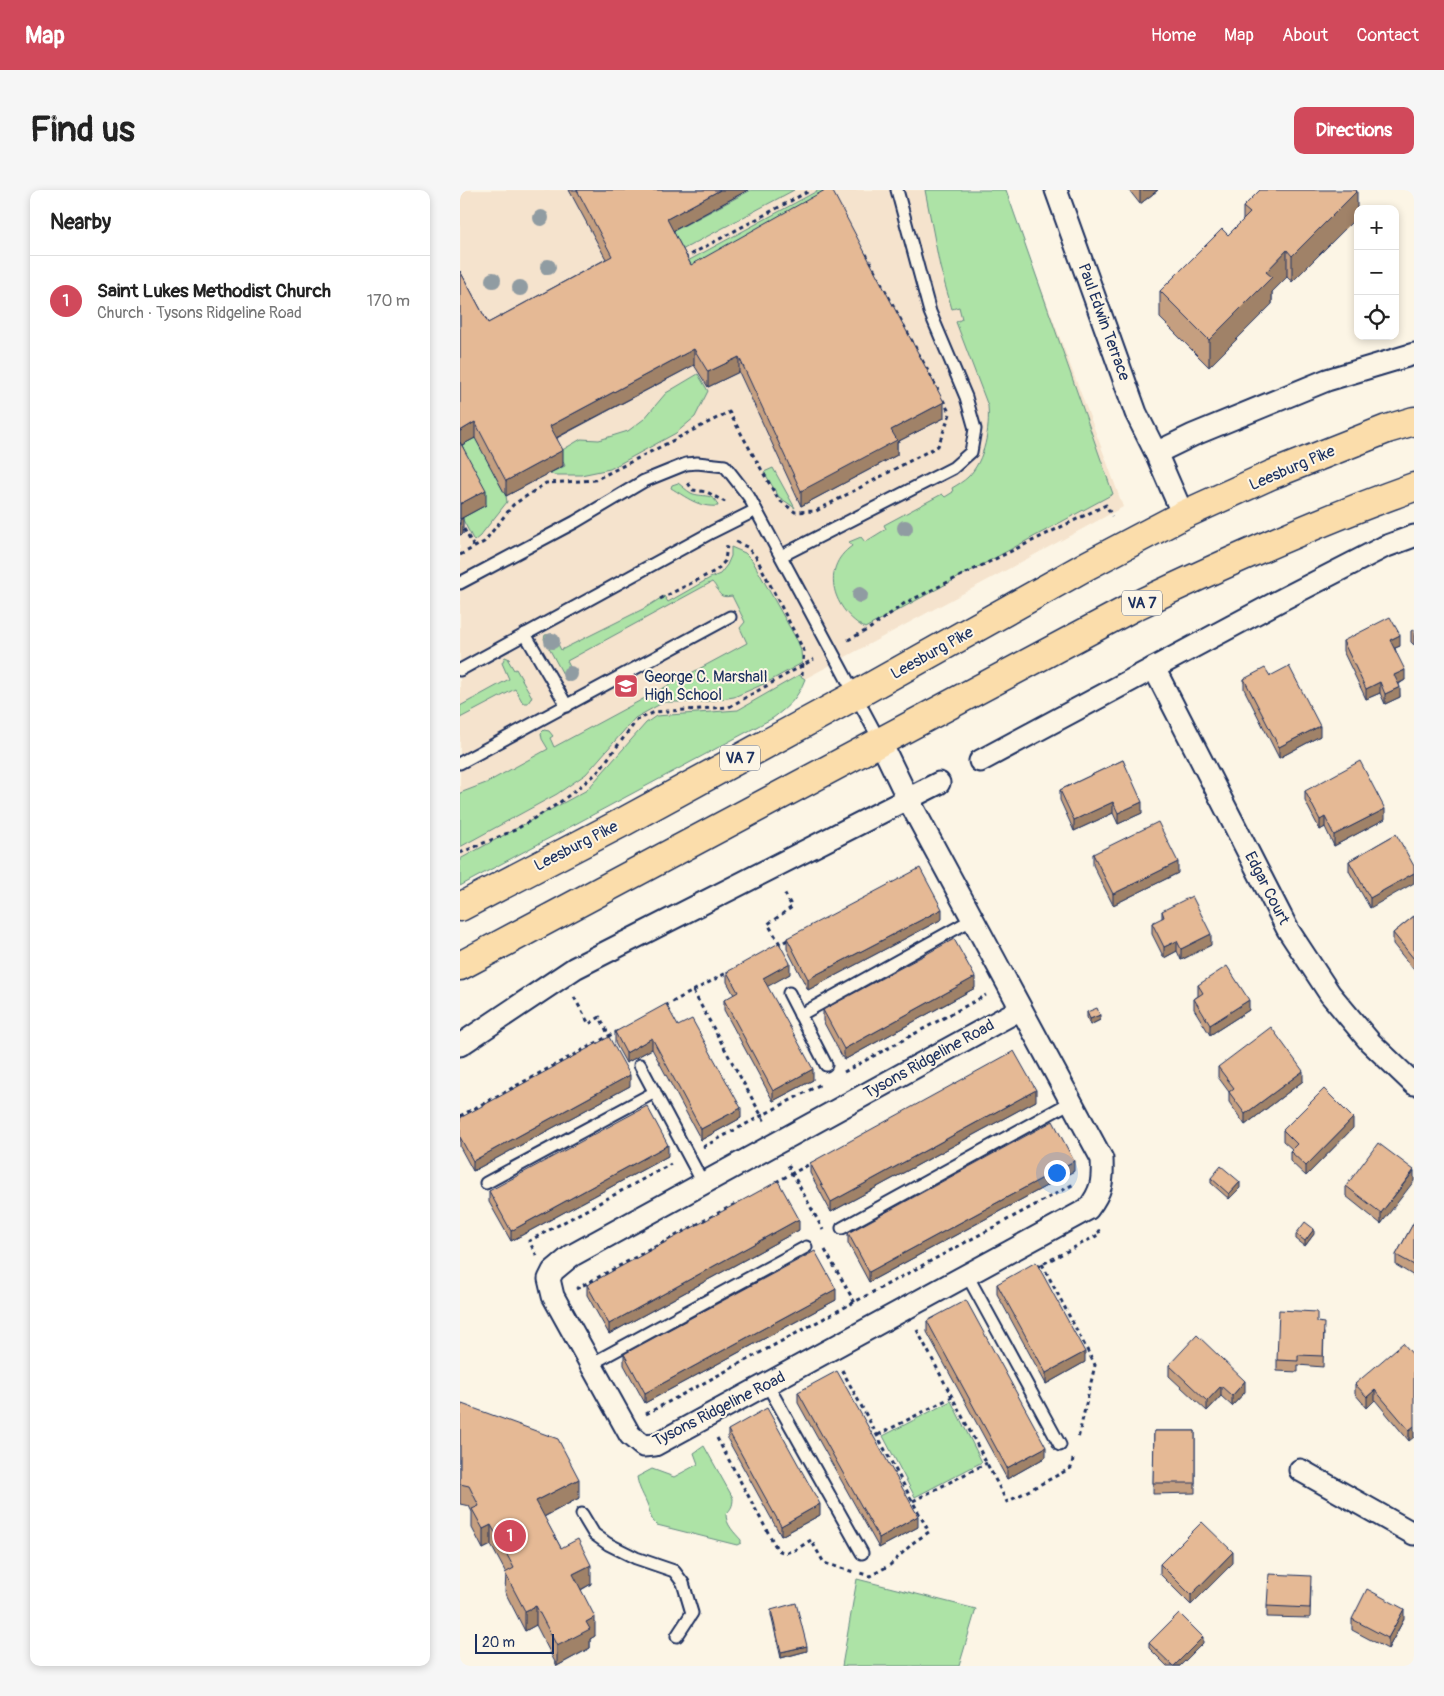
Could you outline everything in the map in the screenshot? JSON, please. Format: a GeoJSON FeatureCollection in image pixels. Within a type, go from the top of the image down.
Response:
{"type":"FeatureCollection","features":[{"type":"Feature","properties":{"kind":"main road","name":"Leesburg Pike"},"geometry":{"type":"LineString","coordinates":[[460,907],[616,826],[1182,515],[1271,475],[1387,429],[1414,421]]}},
{"type":"Feature","properties":{"kind":"main road","name":"VA 7"},"geometry":{"type":"LineString","coordinates":[[460,966],[1141,603],[1225,564],[1362,505],[1414,487]]}},
{"type":"Feature","properties":{"kind":"street","name":"Paul Edwin Terrace"},"geometry":{"type":"LineString","coordinates":[[1056,190],[1136,413],[1156,453],[1182,515]]}},
{"type":"Feature","properties":{"kind":"street"},"geometry":{"type":"LineString","coordinates":[[1156,453],[1193,435],[1327,380],[1414,354]]}},
{"type":"Feature","properties":{"kind":"street"},"geometry":{"type":"LineString","coordinates":[[980,761],[1288,596],[1384,548],[1414,536]]}},
{"type":"Feature","properties":{"kind":"street","name":"Edgar Court"},"geometry":{"type":"LineString","coordinates":[[1154,668],[1288,930],[1330,994],[1370,1042],[1414,1084]]}},
{"type":"Feature","properties":{"kind":"street"},"geometry":{"type":"LineString","coordinates":[[881,743],[908,799],[1102,1159],[1103,1181],[1095,1200],[1088,1209]]}},
{"type":"Feature","properties":{"kind":"street"},"geometry":{"type":"LineString","coordinates":[[460,1045],[575,968],[938,783]]}},
{"type":"Feature","properties":{"kind":"street","name":"Tysons Ridgeline Road"},"geometry":{"type":"LineString","coordinates":[[1021,1008],[703,1183],[555,1271],[553,1296],[630,1435],[643,1446],[655,1445],[1088,1209]]}},
{"type":"Feature","properties":{"kind":"street"},"geometry":{"type":"LineString","coordinates":[[1300,1470],[1414,1534]]}},
{"type":"Feature","properties":{"kind":"lane"},"geometry":{"type":"LineString","coordinates":[[781,556],[953,468],[971,452],[976,429],[966,397],[930,312],[897,190]]}},
{"type":"Feature","properties":{"kind":"lane"},"geometry":{"type":"LineString","coordinates":[[460,583],[575,522],[644,481],[686,464],[697,463],[725,466],[749,497],[881,743]]}},
{"type":"Feature","properties":{"kind":"lane"},"geometry":{"type":"LineString","coordinates":[[460,670],[712,532],[756,510]]}},
{"type":"Feature","properties":{"kind":"lane"},"geometry":{"type":"LineString","coordinates":[[460,763],[730,617]]}},
{"type":"Feature","properties":{"kind":"lane"},"geometry":{"type":"LineString","coordinates":[[526,634],[567,706]]}},
{"type":"Feature","properties":{"kind":"lane"},"geometry":{"type":"LineString","coordinates":[[800,1015],[973,919]]}},
{"type":"Feature","properties":{"kind":"lane"},"geometry":{"type":"LineString","coordinates":[[789,993],[826,1065]]}},
{"type":"Feature","properties":{"kind":"lane"},"geometry":{"type":"LineString","coordinates":[[640,1064],[703,1183]]}},
{"type":"Feature","properties":{"kind":"lane"},"geometry":{"type":"LineString","coordinates":[[486,1183],[655,1092]]}},
{"type":"Feature","properties":{"kind":"lane"},"geometry":{"type":"LineString","coordinates":[[842,1228],[1071,1102]]}},
{"type":"Feature","properties":{"kind":"lane"},"geometry":{"type":"LineString","coordinates":[[591,1364],[806,1247]]}},
{"type":"Feature","properties":{"kind":"lane"},"geometry":{"type":"LineString","coordinates":[[967,1275],[1060,1445]]}},
{"type":"Feature","properties":{"kind":"lane"},"geometry":{"type":"LineString","coordinates":[[767,1384],[862,1553]]}},
{"type":"Feature","properties":{"kind":"lane"},"geometry":{"type":"LineString","coordinates":[[582,1514],[594,1534],[608,1544],[636,1558],[674,1571],[683,1583],[692,1613],[677,1636]]}},
{"type":"Feature","properties":{"kind":"path"},"geometry":{"type":"LineString","coordinates":[[680,260],[811,190]]}},
{"type":"Feature","properties":{"kind":"path"},"geometry":{"type":"LineString","coordinates":[[460,554],[484,542],[513,505],[546,483],[595,480],[729,412],[778,499],[796,512],[816,511],[938,446],[950,414],[864,251]]}},
{"type":"Feature","properties":{"kind":"path"},"geometry":{"type":"LineString","coordinates":[[684,477],[692,490],[707,492],[725,502]]}},
{"type":"Feature","properties":{"kind":"path"},"geometry":{"type":"LineString","coordinates":[[869,629],[904,603],[1106,505],[1112,516]]}},
{"type":"Feature","properties":{"kind":"path"},"geometry":{"type":"LineString","coordinates":[[460,522],[474,547]]}},
{"type":"Feature","properties":{"kind":"path"},"geometry":{"type":"LineString","coordinates":[[660,599],[717,570],[725,561],[728,538]]}},
{"type":"Feature","properties":{"kind":"path"},"geometry":{"type":"LineString","coordinates":[[734,541],[747,548],[756,557],[804,651],[802,675]]}},
{"type":"Feature","properties":{"kind":"path"},"geometry":{"type":"LineString","coordinates":[[460,853],[515,830],[559,803],[597,772],[637,720],[655,712],[729,707],[803,666]]}},
{"type":"Feature","properties":{"kind":"path"},"geometry":{"type":"LineString","coordinates":[[770,869],[792,906],[768,924],[780,944]]}},
{"type":"Feature","properties":{"kind":"path"},"geometry":{"type":"LineString","coordinates":[[771,949],[797,935]]}},
{"type":"Feature","properties":{"kind":"path"},"geometry":{"type":"LineString","coordinates":[[660,1009],[736,968]]}},
{"type":"Feature","properties":{"kind":"path"},"geometry":{"type":"LineString","coordinates":[[983,987],[999,1020]]}},
{"type":"Feature","properties":{"kind":"path"},"geometry":{"type":"LineString","coordinates":[[570,989],[589,1024],[600,1017],[609,1036]]}},
{"type":"Feature","properties":{"kind":"path"},"geometry":{"type":"LineString","coordinates":[[693,991],[826,1235]]}},
{"type":"Feature","properties":{"kind":"path"},"geometry":{"type":"LineString","coordinates":[[840,1074],[987,995]]}},
{"type":"Feature","properties":{"kind":"path"},"geometry":{"type":"LineString","coordinates":[[460,1116],[626,1027]]}},
{"type":"Feature","properties":{"kind":"path"},"geometry":{"type":"LineString","coordinates":[[580,1298],[576,1290],[555,1271],[529,1241],[822,1083]]}},
{"type":"Feature","properties":{"kind":"path"},"geometry":{"type":"LineString","coordinates":[[775,1182],[818,1159]]}},
{"type":"Feature","properties":{"kind":"path"},"geometry":{"type":"LineString","coordinates":[[640,1407],[645,1415],[1078,1182]]}},
{"type":"Feature","properties":{"kind":"path"},"geometry":{"type":"LineString","coordinates":[[576,1290],[740,1201]]}},
{"type":"Feature","properties":{"kind":"path"},"geometry":{"type":"LineString","coordinates":[[1034,1268],[1100,1234],[1088,1209]]}},
{"type":"Feature","properties":{"kind":"path"},"geometry":{"type":"LineString","coordinates":[[824,1247],[869,1329]]}},
{"type":"Feature","properties":{"kind":"path"},"geometry":{"type":"LineString","coordinates":[[910,1334],[924,1326]]}},
{"type":"Feature","properties":{"kind":"path"},"geometry":{"type":"LineString","coordinates":[[834,1374],[850,1366]]}},
{"type":"Feature","properties":{"kind":"path"},"geometry":{"type":"LineString","coordinates":[[724,1434],[716,1439],[777,1550],[781,1553],[788,1553],[811,1540],[824,1563],[870,1576],[890,1565],[914,1542],[929,1532],[842,1370]]}},
{"type":"Feature","properties":{"kind":"path"},"geometry":{"type":"LineString","coordinates":[[878,1436],[952,1397]]}},
{"type":"Feature","properties":{"kind":"path"},"geometry":{"type":"LineString","coordinates":[[913,1502],[987,1463]]}},
{"type":"Feature","properties":{"kind":"shaded area","name":"George C. Marshall High School"},"geometry":{"type":"Polygon","coordinates":[[[460,190],[1004,190],[1123,507],[460,865],[460,190]]]}},
{"type":"Feature","properties":{"kind":"green space"},"geometry":{"type":"Polygon","coordinates":[[[751,190],[794,190],[678,252],[668,234],[751,190]]]}},
{"type":"Feature","properties":{"kind":"green space"},"geometry":{"type":"Polygon","coordinates":[[[819,190],[826,191],[692,278],[684,263],[819,190]]]}},
{"type":"Feature","properties":{"kind":"green space"},"geometry":{"type":"Polygon","coordinates":[[[925,190],[1006,190],[1113,494],[865,628],[854,621],[845,611],[834,589],[833,578],[836,566],[842,555],[852,546],[849,542],[861,537],[865,542],[886,529],[884,525],[942,494],[945,497],[953,492],[952,488],[968,477],[979,462],[987,434],[988,406],[956,322],[962,319],[959,307],[952,309],[940,267],[925,190]]]}},
{"type":"Feature","properties":{"kind":"green space"},"geometry":{"type":"Polygon","coordinates":[[[698,374],[708,391],[695,417],[676,433],[610,469],[581,475],[554,475],[550,473],[565,466],[559,452],[581,439],[599,440],[628,431],[644,419],[666,393],[698,374]]]}},
{"type":"Feature","properties":{"kind":"green space"},"geometry":{"type":"Polygon","coordinates":[[[475,437],[506,496],[507,502],[474,541],[462,518],[460,446],[475,437]]]}},
{"type":"Feature","properties":{"kind":"green space"},"geometry":{"type":"Polygon","coordinates":[[[773,468],[795,508],[779,497],[764,472],[773,468]]]}},
{"type":"Feature","properties":{"kind":"green space"},"geometry":{"type":"Polygon","coordinates":[[[678,483],[691,493],[711,497],[718,506],[699,504],[671,488],[672,485],[678,483]]]}},
{"type":"Feature","properties":{"kind":"green space"},"geometry":{"type":"Polygon","coordinates":[[[731,547],[745,553],[752,560],[798,642],[802,663],[766,683],[734,697],[702,702],[664,702],[635,718],[586,774],[557,794],[460,847],[460,793],[486,783],[548,749],[542,739],[541,733],[544,730],[549,731],[553,736],[550,738],[554,747],[747,643],[740,628],[745,622],[732,596],[727,597],[719,594],[712,582],[567,661],[575,677],[568,681],[544,639],[545,635],[553,634],[561,650],[645,608],[664,596],[668,602],[720,574],[731,556],[731,547]]]}},
{"type":"Feature","properties":{"kind":"green space"},"geometry":{"type":"Polygon","coordinates":[[[505,657],[510,659],[508,660],[514,670],[516,669],[532,697],[528,703],[523,703],[515,689],[460,718],[460,706],[509,679],[502,663],[505,657]]]}},
{"type":"Feature","properties":{"kind":"green space"},"geometry":{"type":"Polygon","coordinates":[[[799,675],[805,679],[796,697],[773,718],[460,886],[460,859],[587,790],[646,723],[656,716],[738,710],[799,675]]]}},
{"type":"Feature","properties":{"kind":"green space"},"geometry":{"type":"Polygon","coordinates":[[[951,1401],[982,1462],[915,1497],[883,1436],[951,1401]]]}},
{"type":"Feature","properties":{"kind":"green space"},"geometry":{"type":"Polygon","coordinates":[[[704,1446],[733,1498],[733,1503],[726,1514],[726,1518],[733,1531],[741,1540],[741,1543],[737,1545],[657,1525],[651,1518],[639,1485],[637,1477],[652,1469],[674,1477],[698,1464],[694,1453],[704,1446]]]}},
{"type":"Feature","properties":{"kind":"green space"},"geometry":{"type":"Polygon","coordinates":[[[857,1579],[976,1609],[959,1666],[842,1666],[857,1579]]]}},
{"type":"Feature","properties":{"kind":"building"},"geometry":{"type":"Polygon","coordinates":[[[577,190],[720,190],[667,219],[691,265],[825,190],[832,190],[944,402],[891,430],[897,440],[801,491],[739,357],[708,372],[694,349],[550,426],[563,450],[506,481],[475,422],[460,431],[460,271],[488,323],[612,256],[577,190]]]}},
{"type":"Feature","properties":{"kind":"building"},"geometry":{"type":"Polygon","coordinates":[[[1260,190],[1357,191],[1292,256],[1287,250],[1266,272],[1272,277],[1209,340],[1160,291],[1222,229],[1228,235],[1250,213],[1243,207],[1260,190]]]}},
{"type":"Feature","properties":{"kind":"building"},"geometry":{"type":"Polygon","coordinates":[[[460,442],[486,490],[460,504],[460,442]]]}},
{"type":"Feature","properties":{"kind":"building"},"geometry":{"type":"Polygon","coordinates":[[[1390,617],[1400,635],[1390,640],[1405,670],[1394,675],[1400,687],[1385,694],[1380,682],[1366,689],[1343,641],[1390,617]]]}},
{"type":"Feature","properties":{"kind":"building"},"geometry":{"type":"Polygon","coordinates":[[[1289,666],[1320,726],[1279,747],[1244,679],[1265,668],[1270,676],[1289,666]]]}},
{"type":"Feature","properties":{"kind":"building"},"geometry":{"type":"Polygon","coordinates":[[[1123,760],[1142,802],[1118,813],[1113,802],[1074,820],[1060,790],[1123,760]]]}},
{"type":"Feature","properties":{"kind":"building"},"geometry":{"type":"Polygon","coordinates":[[[1360,761],[1385,809],[1334,835],[1325,817],[1320,820],[1305,791],[1360,761]]]}},
{"type":"Feature","properties":{"kind":"building"},"geometry":{"type":"Polygon","coordinates":[[[1158,822],[1178,862],[1113,894],[1093,854],[1158,822]]]}},
{"type":"Feature","properties":{"kind":"building"},"geometry":{"type":"Polygon","coordinates":[[[1396,834],[1414,866],[1414,873],[1370,898],[1349,861],[1396,834]]]}},
{"type":"Feature","properties":{"kind":"building"},"geometry":{"type":"Polygon","coordinates":[[[920,868],[942,909],[808,979],[787,938],[920,868]]]}},
{"type":"Feature","properties":{"kind":"building"},"geometry":{"type":"Polygon","coordinates":[[[1192,896],[1211,934],[1181,949],[1177,941],[1164,947],[1152,923],[1164,917],[1162,911],[1192,896]]]}},
{"type":"Feature","properties":{"kind":"building"},"geometry":{"type":"Polygon","coordinates":[[[1414,916],[1414,959],[1393,933],[1414,916]]]}},
{"type":"Feature","properties":{"kind":"building"},"geometry":{"type":"Polygon","coordinates":[[[954,939],[975,977],[844,1049],[823,1010],[954,939]]]}},
{"type":"Feature","properties":{"kind":"building"},"geometry":{"type":"Polygon","coordinates":[[[779,943],[790,963],[763,978],[813,1069],[773,1091],[724,1000],[738,992],[727,972],[779,943]]]}},
{"type":"Feature","properties":{"kind":"building"},"geometry":{"type":"Polygon","coordinates":[[[1227,966],[1249,1000],[1210,1025],[1194,999],[1203,993],[1198,985],[1227,966]]]}},
{"type":"Feature","properties":{"kind":"building"},"geometry":{"type":"Polygon","coordinates":[[[666,1004],[678,1026],[692,1019],[741,1108],[701,1129],[652,1038],[626,1053],[615,1032],[666,1004]]]}},
{"type":"Feature","properties":{"kind":"building"},"geometry":{"type":"Polygon","coordinates":[[[1097,1008],[1100,1015],[1090,1019],[1087,1012],[1097,1008]]]}},
{"type":"Feature","properties":{"kind":"building"},"geometry":{"type":"Polygon","coordinates":[[[1271,1027],[1303,1071],[1245,1114],[1229,1092],[1234,1088],[1218,1067],[1271,1027]]]}},
{"type":"Feature","properties":{"kind":"building"},"geometry":{"type":"Polygon","coordinates":[[[609,1037],[630,1075],[473,1161],[460,1137],[460,1118],[609,1037]]]}},
{"type":"Feature","properties":{"kind":"building"},"geometry":{"type":"Polygon","coordinates":[[[1014,1051],[1036,1090],[831,1202],[810,1163],[1014,1051]]]}},
{"type":"Feature","properties":{"kind":"building"},"geometry":{"type":"Polygon","coordinates":[[[1324,1089],[1353,1118],[1306,1166],[1290,1151],[1297,1144],[1283,1130],[1324,1089]]]}},
{"type":"Feature","properties":{"kind":"building"},"geometry":{"type":"Polygon","coordinates":[[[647,1106],[668,1145],[511,1231],[489,1191],[647,1106]]]}},
{"type":"Feature","properties":{"kind":"building"},"geometry":{"type":"Polygon","coordinates":[[[1053,1121],[1074,1161],[869,1272],[848,1233],[1053,1121]]]}},
{"type":"Feature","properties":{"kind":"building"},"geometry":{"type":"Polygon","coordinates":[[[1378,1143],[1414,1170],[1381,1213],[1346,1186],[1378,1143]]]}},
{"type":"Feature","properties":{"kind":"building"},"geometry":{"type":"Polygon","coordinates":[[[1221,1166],[1240,1182],[1229,1194],[1211,1178],[1221,1166]]]}},
{"type":"Feature","properties":{"kind":"building"},"geometry":{"type":"Polygon","coordinates":[[[778,1181],[799,1219],[609,1324],[587,1285],[778,1181]]]}},
{"type":"Feature","properties":{"kind":"building"},"geometry":{"type":"Polygon","coordinates":[[[1305,1222],[1314,1229],[1305,1241],[1296,1234],[1305,1222]]]}},
{"type":"Feature","properties":{"kind":"building"},"geometry":{"type":"Polygon","coordinates":[[[1414,1222],[1414,1265],[1396,1255],[1414,1222]]]}},
{"type":"Feature","properties":{"kind":"building"},"geometry":{"type":"Polygon","coordinates":[[[815,1251],[836,1289],[645,1393],[624,1354],[815,1251]]]}},
{"type":"Feature","properties":{"kind":"building"},"geometry":{"type":"Polygon","coordinates":[[[1036,1262],[1085,1352],[1046,1373],[997,1284],[1036,1262]]]}},
{"type":"Feature","properties":{"kind":"building"},"geometry":{"type":"Polygon","coordinates":[[[966,1300],[1046,1447],[1007,1468],[927,1321],[966,1300]]]}},
{"type":"Feature","properties":{"kind":"building"},"geometry":{"type":"Polygon","coordinates":[[[1279,1310],[1317,1312],[1317,1322],[1324,1323],[1323,1356],[1298,1355],[1298,1361],[1277,1360],[1279,1310]]]}},
{"type":"Feature","properties":{"kind":"building"},"geometry":{"type":"Polygon","coordinates":[[[1197,1335],[1245,1381],[1232,1396],[1221,1386],[1207,1401],[1169,1365],[1197,1335]]]}},
{"type":"Feature","properties":{"kind":"building"},"geometry":{"type":"Polygon","coordinates":[[[1403,1343],[1414,1356],[1414,1426],[1409,1430],[1375,1390],[1367,1397],[1355,1384],[1403,1343]]]}},
{"type":"Feature","properties":{"kind":"building"},"geometry":{"type":"Polygon","coordinates":[[[837,1371],[918,1516],[879,1538],[798,1392],[837,1371]]]}},
{"type":"Feature","properties":{"kind":"building"},"geometry":{"type":"Polygon","coordinates":[[[462,1404],[558,1439],[579,1479],[536,1501],[561,1548],[578,1539],[591,1565],[573,1574],[595,1617],[586,1622],[590,1629],[557,1646],[536,1606],[525,1611],[505,1573],[514,1568],[491,1525],[483,1529],[472,1509],[479,1506],[469,1486],[460,1484],[460,1409],[462,1404]]]}},
{"type":"Feature","properties":{"kind":"building"},"geometry":{"type":"Polygon","coordinates":[[[767,1408],[820,1504],[781,1526],[728,1430],[767,1408]]]}},
{"type":"Feature","properties":{"kind":"building"},"geometry":{"type":"Polygon","coordinates":[[[1154,1431],[1195,1431],[1195,1483],[1153,1483],[1154,1431]]]}},
{"type":"Feature","properties":{"kind":"building"},"geometry":{"type":"Polygon","coordinates":[[[1202,1522],[1233,1552],[1191,1595],[1160,1564],[1202,1522]]]}},
{"type":"Feature","properties":{"kind":"building"},"geometry":{"type":"Polygon","coordinates":[[[1269,1574],[1311,1576],[1310,1608],[1267,1606],[1269,1574]]]}},
{"type":"Feature","properties":{"kind":"building"},"geometry":{"type":"Polygon","coordinates":[[[1367,1589],[1404,1609],[1388,1638],[1352,1619],[1367,1589]]]}},
{"type":"Feature","properties":{"kind":"building"},"geometry":{"type":"Polygon","coordinates":[[[796,1603],[807,1646],[781,1652],[771,1610],[796,1603]]]}},
{"type":"Feature","properties":{"kind":"building"},"geometry":{"type":"Polygon","coordinates":[[[1179,1613],[1203,1637],[1173,1666],[1149,1643],[1179,1613]]]}},
{"type":"Feature","properties":{"kind":"place","name":"George C. Marshall High School"},"geometry":{"type":"Point","coordinates":[626,686]}},
{"type":"Feature","properties":{"kind":"place","name":"Saint Lukes Methodist Church"},"geometry":{"type":"Point","coordinates":[510,1536]}}]}
